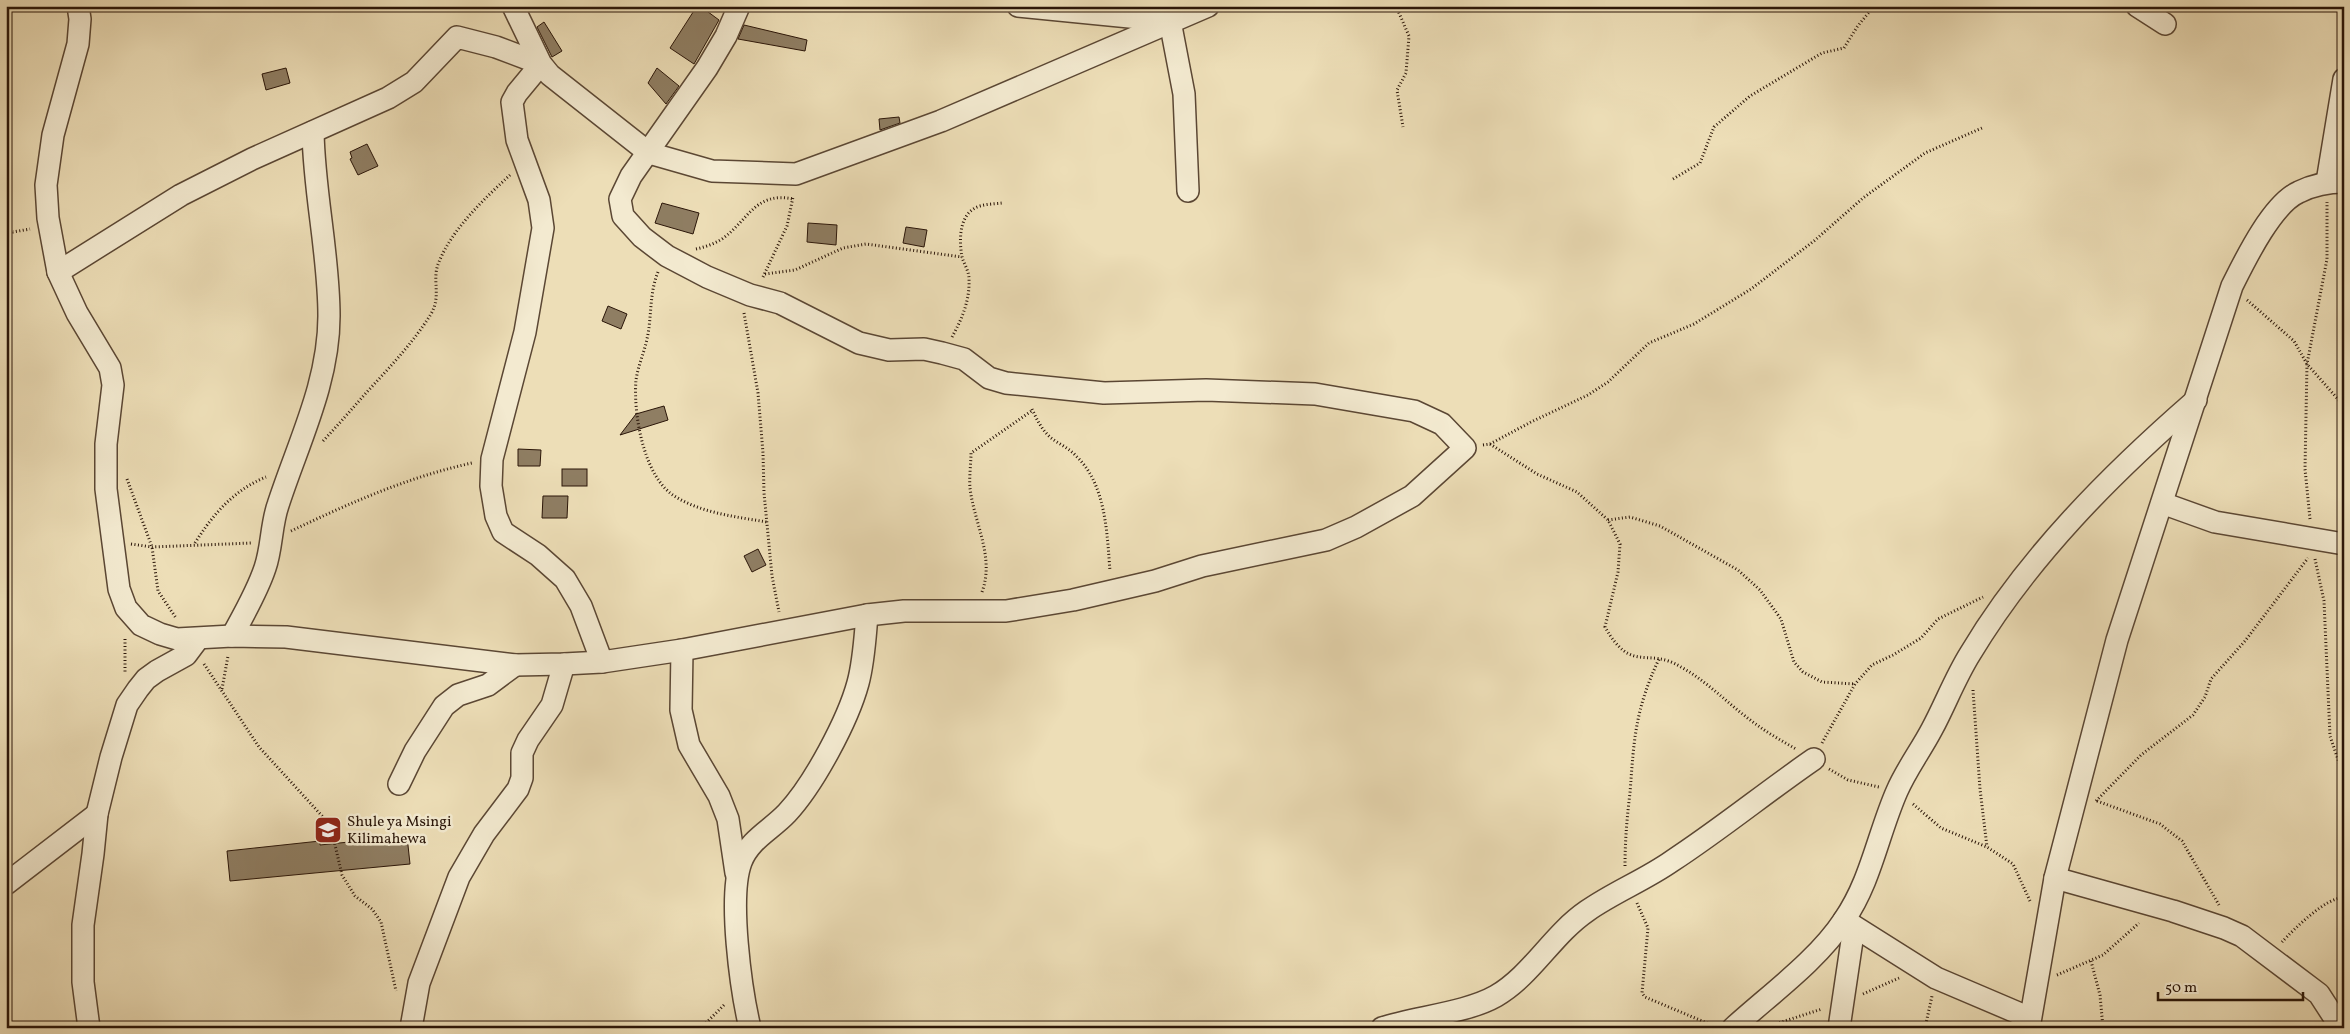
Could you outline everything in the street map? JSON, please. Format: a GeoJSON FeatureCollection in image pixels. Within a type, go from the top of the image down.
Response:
{"type":"FeatureCollection","features":[{"type":"Feature","properties":{"kind":"street"},"geometry":{"type":"LineString","coordinates":[[78,6],[80,19],[78,44],[53,135],[46,185],[48,218],[58,272],[77,313],[110,368],[112,376],[113,385],[106,444],[106,489],[114,564],[119,590],[126,608],[141,625],[160,634],[196,642],[232,636],[286,637],[515,665],[564,664],[602,662],[682,650],[866,615],[904,611],[1006,610],[1073,600],[1155,581],[1202,566],[1326,540],[1356,527],[1412,496],[1465,448],[1442,424],[1414,411],[1315,394],[1206,390],[1104,393],[1029,387],[989,378],[964,359],[942,353],[924,349],[889,350],[859,343],[780,303],[750,295],[707,277],[667,256],[642,237],[623,216],[620,199],[631,176],[707,68],[726,36],[739,6]]}},
{"type":"Feature","properties":{"kind":"street"},"geometry":{"type":"LineString","coordinates":[[513,6],[541,64],[550,75],[649,153],[712,171],[796,174],[941,121],[1041,80],[1170,21],[1208,6]]}},
{"type":"Feature","properties":{"kind":"street"},"geometry":{"type":"LineString","coordinates":[[1018,6],[1170,21]]}},
{"type":"Feature","properties":{"kind":"street"},"geometry":{"type":"LineString","coordinates":[[2136,6],[2165,24]]}},
{"type":"Feature","properties":{"kind":"street"},"geometry":{"type":"LineString","coordinates":[[1170,21],[1184,94],[1188,191]]}},
{"type":"Feature","properties":{"kind":"street"},"geometry":{"type":"LineString","coordinates":[[58,272],[181,195],[252,159],[388,98],[414,82],[456,37],[496,47],[541,64]]}},
{"type":"Feature","properties":{"kind":"street"},"geometry":{"type":"LineString","coordinates":[[541,64],[512,102],[517,140],[539,200],[543,228],[525,332],[492,459],[491,486],[496,516],[502,532],[538,554],[565,580],[581,606],[602,662]]}},
{"type":"Feature","properties":{"kind":"street"},"geometry":{"type":"LineString","coordinates":[[1849,924],[1917,968],[2030,1023],[2055,878],[2117,640],[2232,286],[2251,248],[2280,206],[2297,192],[2335,182],[2344,79]]}},
{"type":"Feature","properties":{"kind":"street"},"geometry":{"type":"LineString","coordinates":[[232,636],[266,566],[277,506],[314,402],[325,361],[329,318],[321,209],[313,162],[313,132]]}},
{"type":"Feature","properties":{"kind":"street"},"geometry":{"type":"LineString","coordinates":[[1839,1028],[1849,924],[1897,791],[1932,731],[1969,655],[2022,579],[2059,534],[2125,464],[2196,400]]}},
{"type":"Feature","properties":{"kind":"street"},"geometry":{"type":"LineString","coordinates":[[2162,502],[2215,522],[2344,544]]}},
{"type":"Feature","properties":{"kind":"street"},"geometry":{"type":"LineString","coordinates":[[736,879],[746,851],[753,842],[787,812],[806,787],[830,747],[858,683],[866,615]]}},
{"type":"Feature","properties":{"kind":"street"},"geometry":{"type":"LineString","coordinates":[[89,1028],[83,982],[82,925],[94,854],[97,814],[111,757],[128,705],[146,679],[179,660],[196,642]]}},
{"type":"Feature","properties":{"kind":"street"},"geometry":{"type":"LineString","coordinates":[[682,650],[681,710],[688,745],[719,796],[728,819],[736,879],[741,992],[750,1028]]}},
{"type":"Feature","properties":{"kind":"street"},"geometry":{"type":"LineString","coordinates":[[411,1028],[419,983],[458,877],[484,834],[518,789],[522,778],[522,753],[528,740],[552,705],[564,664]]}},
{"type":"Feature","properties":{"kind":"street"},"geometry":{"type":"LineString","coordinates":[[399,784],[415,751],[444,706],[458,695],[488,685],[515,665]]}},
{"type":"Feature","properties":{"kind":"street"},"geometry":{"type":"LineString","coordinates":[[1382,1028],[1457,1009],[1494,997],[1517,982],[1571,924],[1588,910],[1671,862],[1759,797],[1814,760]]}},
{"type":"Feature","properties":{"kind":"street"},"geometry":{"type":"LineString","coordinates":[[6,884],[97,814]]}},
{"type":"Feature","properties":{"kind":"street"},"geometry":{"type":"LineString","coordinates":[[2055,878],[2173,911],[2242,936],[2318,994],[2340,1028]]}},
{"type":"Feature","properties":{"kind":"street"},"geometry":{"type":"LineString","coordinates":[[1733,1028],[1849,924]]}},
{"type":"Feature","properties":{"kind":"path"},"geometry":{"type":"LineString","coordinates":[[1396,6],[1409,36],[1406,73],[1396,90],[1403,127]]}},
{"type":"Feature","properties":{"kind":"path"},"geometry":{"type":"LineString","coordinates":[[1673,179],[1700,163],[1714,127],[1728,114],[1750,96],[1814,58],[1844,48],[1874,6]]}},
{"type":"Feature","properties":{"kind":"path"},"geometry":{"type":"LineString","coordinates":[[1465,448],[1490,444],[1530,422],[1588,395],[1608,382],[1649,342],[1694,324],[1751,289],[1814,241],[1863,198],[1925,153],[1982,128]]}},
{"type":"Feature","properties":{"kind":"path"},"geometry":{"type":"LineString","coordinates":[[321,443],[415,338],[432,312],[438,298],[436,274],[438,263],[448,244],[495,189],[525,161]]}},
{"type":"Feature","properties":{"kind":"path"},"geometry":{"type":"LineString","coordinates":[[782,630],[772,576],[758,393],[754,364],[744,320],[745,306],[750,295],[765,274],[787,226],[796,174]]}},
{"type":"Feature","properties":{"kind":"path"},"geometry":{"type":"LineString","coordinates":[[2312,539],[2305,469],[2307,364],[2327,259],[2335,182]]}},
{"type":"Feature","properties":{"kind":"path"},"geometry":{"type":"LineString","coordinates":[[767,522],[728,516],[676,498],[662,487],[648,462],[640,424],[636,380],[648,338],[656,278],[667,256],[706,246],[722,239],[764,200],[779,196],[793,198]]}},
{"type":"Feature","properties":{"kind":"path"},"geometry":{"type":"LineString","coordinates":[[942,353],[959,323],[968,298],[969,276],[962,257],[960,234],[965,216],[976,207],[1002,203]]}},
{"type":"Feature","properties":{"kind":"path"},"geometry":{"type":"LineString","coordinates":[[765,274],[795,270],[843,248],[866,244],[962,257]]}},
{"type":"Feature","properties":{"kind":"path"},"geometry":{"type":"LineString","coordinates":[[2232,286],[2294,341],[2307,364],[2344,406]]}},
{"type":"Feature","properties":{"kind":"path"},"geometry":{"type":"LineString","coordinates":[[1029,387],[1033,410],[1039,425],[1051,438],[1078,457],[1094,480],[1102,509],[1111,591]]}},
{"type":"Feature","properties":{"kind":"path"},"geometry":{"type":"LineString","coordinates":[[968,611],[981,593],[987,578],[987,563],[970,488],[971,452],[1033,410]]}},
{"type":"Feature","properties":{"kind":"path"},"geometry":{"type":"LineString","coordinates":[[1490,444],[1537,474],[1577,492],[1608,520],[1620,544],[1618,572],[1606,627],[1614,643],[1632,657],[1659,659],[1680,666],[1760,728],[1814,760],[1848,780],[1897,791],[1941,828],[1988,848],[2013,864],[2032,905]]}},
{"type":"Feature","properties":{"kind":"path"},"geometry":{"type":"LineString","coordinates":[[152,547],[195,543],[269,542],[345,505],[398,484],[445,469],[492,459]]}},
{"type":"Feature","properties":{"kind":"path"},"geometry":{"type":"LineString","coordinates":[[195,543],[205,526],[224,505],[245,487],[291,469]]}},
{"type":"Feature","properties":{"kind":"path"},"geometry":{"type":"LineString","coordinates":[[125,473],[152,547],[158,591],[196,642],[209,674],[222,690],[259,747],[323,817],[332,832],[342,875],[355,896],[372,909],[381,922],[398,996]]}},
{"type":"Feature","properties":{"kind":"path"},"geometry":{"type":"LineString","coordinates":[[1608,520],[1630,517],[1660,526],[1738,570],[1760,590],[1781,619],[1794,662],[1803,672],[1822,682],[1855,684]]}},
{"type":"Feature","properties":{"kind":"path"},"geometry":{"type":"LineString","coordinates":[[2090,805],[2140,755],[2193,716],[2205,697],[2210,679],[2245,641],[2313,551],[2324,602],[2330,736],[2344,777]]}},
{"type":"Feature","properties":{"kind":"path"},"geometry":{"type":"LineString","coordinates":[[1814,760],[1835,717],[1855,684],[1872,665],[1893,656],[1921,638],[1938,619],[1991,594]]}},
{"type":"Feature","properties":{"kind":"path"},"geometry":{"type":"LineString","coordinates":[[126,608],[128,705]]}},
{"type":"Feature","properties":{"kind":"path"},"geometry":{"type":"LineString","coordinates":[[222,690],[232,636]]}},
{"type":"Feature","properties":{"kind":"path"},"geometry":{"type":"LineString","coordinates":[[1659,659],[1646,687],[1636,720],[1626,821],[1626,889],[1636,902],[1648,928],[1642,993],[1650,1000],[1717,1028]]}},
{"type":"Feature","properties":{"kind":"path"},"geometry":{"type":"LineString","coordinates":[[1973,688],[1980,789],[1988,848]]}},
{"type":"Feature","properties":{"kind":"path"},"geometry":{"type":"LineString","coordinates":[[2096,801],[2160,824],[2182,841],[2218,901],[2224,928]]}},
{"type":"Feature","properties":{"kind":"path"},"geometry":{"type":"LineString","coordinates":[[2270,956],[2304,921],[2339,897],[2344,898]]}},
{"type":"Feature","properties":{"kind":"path"},"geometry":{"type":"LineString","coordinates":[[2056,976],[2103,955],[2136,925],[2173,911]]}},
{"type":"Feature","properties":{"kind":"path"},"geometry":{"type":"LineString","coordinates":[[2091,961],[2100,995],[2103,1028]]}},
{"type":"Feature","properties":{"kind":"path"},"geometry":{"type":"LineString","coordinates":[[1762,1028],[1842,1003],[1898,979],[1917,968]]}},
{"type":"Feature","properties":{"kind":"path"},"geometry":{"type":"LineString","coordinates":[[1925,1028],[1936,978]]}},
{"type":"Feature","properties":{"kind":"path"},"geometry":{"type":"LineString","coordinates":[[701,1028],[741,992]]}},
{"type":"Feature","properties":{"kind":"building"},"geometry":{"type":"Polygon","coordinates":[[[697,6],[700,6],[719,20],[694,64],[670,48],[697,6]]]}},
{"type":"Feature","properties":{"kind":"building"},"geometry":{"type":"Polygon","coordinates":[[[544,22],[562,51],[552,57],[537,27],[544,22]]]}},
{"type":"Feature","properties":{"kind":"building"},"geometry":{"type":"Polygon","coordinates":[[[744,25],[807,40],[805,51],[738,39],[744,25]]]}},
{"type":"Feature","properties":{"kind":"building"},"geometry":{"type":"Polygon","coordinates":[[[286,68],[290,83],[266,90],[262,74],[286,68]]]}},
{"type":"Feature","properties":{"kind":"building"},"geometry":{"type":"Polygon","coordinates":[[[657,68],[679,86],[666,104],[648,83],[657,68]]]}},
{"type":"Feature","properties":{"kind":"building"},"geometry":{"type":"Polygon","coordinates":[[[899,117],[900,123],[880,130],[879,119],[899,117]]]}},
{"type":"Feature","properties":{"kind":"building"},"geometry":{"type":"Polygon","coordinates":[[[367,144],[378,166],[358,175],[350,159],[352,158],[350,152],[367,144]]]}},
{"type":"Feature","properties":{"kind":"building"},"geometry":{"type":"Polygon","coordinates":[[[662,203],[699,213],[693,234],[655,223],[662,203]]]}},
{"type":"Feature","properties":{"kind":"building"},"geometry":{"type":"Polygon","coordinates":[[[808,223],[837,225],[836,245],[807,242],[808,223]]]}},
{"type":"Feature","properties":{"kind":"building"},"geometry":{"type":"Polygon","coordinates":[[[906,227],[927,230],[924,247],[903,243],[906,227]]]}},
{"type":"Feature","properties":{"kind":"building"},"geometry":{"type":"Polygon","coordinates":[[[608,306],[627,314],[621,329],[602,321],[608,306]]]}},
{"type":"Feature","properties":{"kind":"building"},"geometry":{"type":"Polygon","coordinates":[[[664,406],[668,420],[620,435],[636,414],[664,406]]]}},
{"type":"Feature","properties":{"kind":"building"},"geometry":{"type":"Polygon","coordinates":[[[518,449],[541,450],[540,466],[518,466],[518,449]]]}},
{"type":"Feature","properties":{"kind":"building"},"geometry":{"type":"Polygon","coordinates":[[[562,469],[587,469],[587,486],[562,486],[562,469]]]}},
{"type":"Feature","properties":{"kind":"building"},"geometry":{"type":"Polygon","coordinates":[[[543,496],[568,496],[567,518],[542,518],[543,496]]]}},
{"type":"Feature","properties":{"kind":"building"},"geometry":{"type":"Polygon","coordinates":[[[758,549],[766,565],[752,572],[744,556],[758,549]]]}},
{"type":"Feature","properties":{"kind":"building"},"geometry":{"type":"Polygon","coordinates":[[[407,836],[410,864],[230,881],[227,851],[320,841],[320,845],[407,836]]]}},
{"type":"Feature","properties":{"kind":"place","name":"Shule ya Msingi Kilimahewa"},"geometry":{"type":"Point","coordinates":[328,830]}}]}
